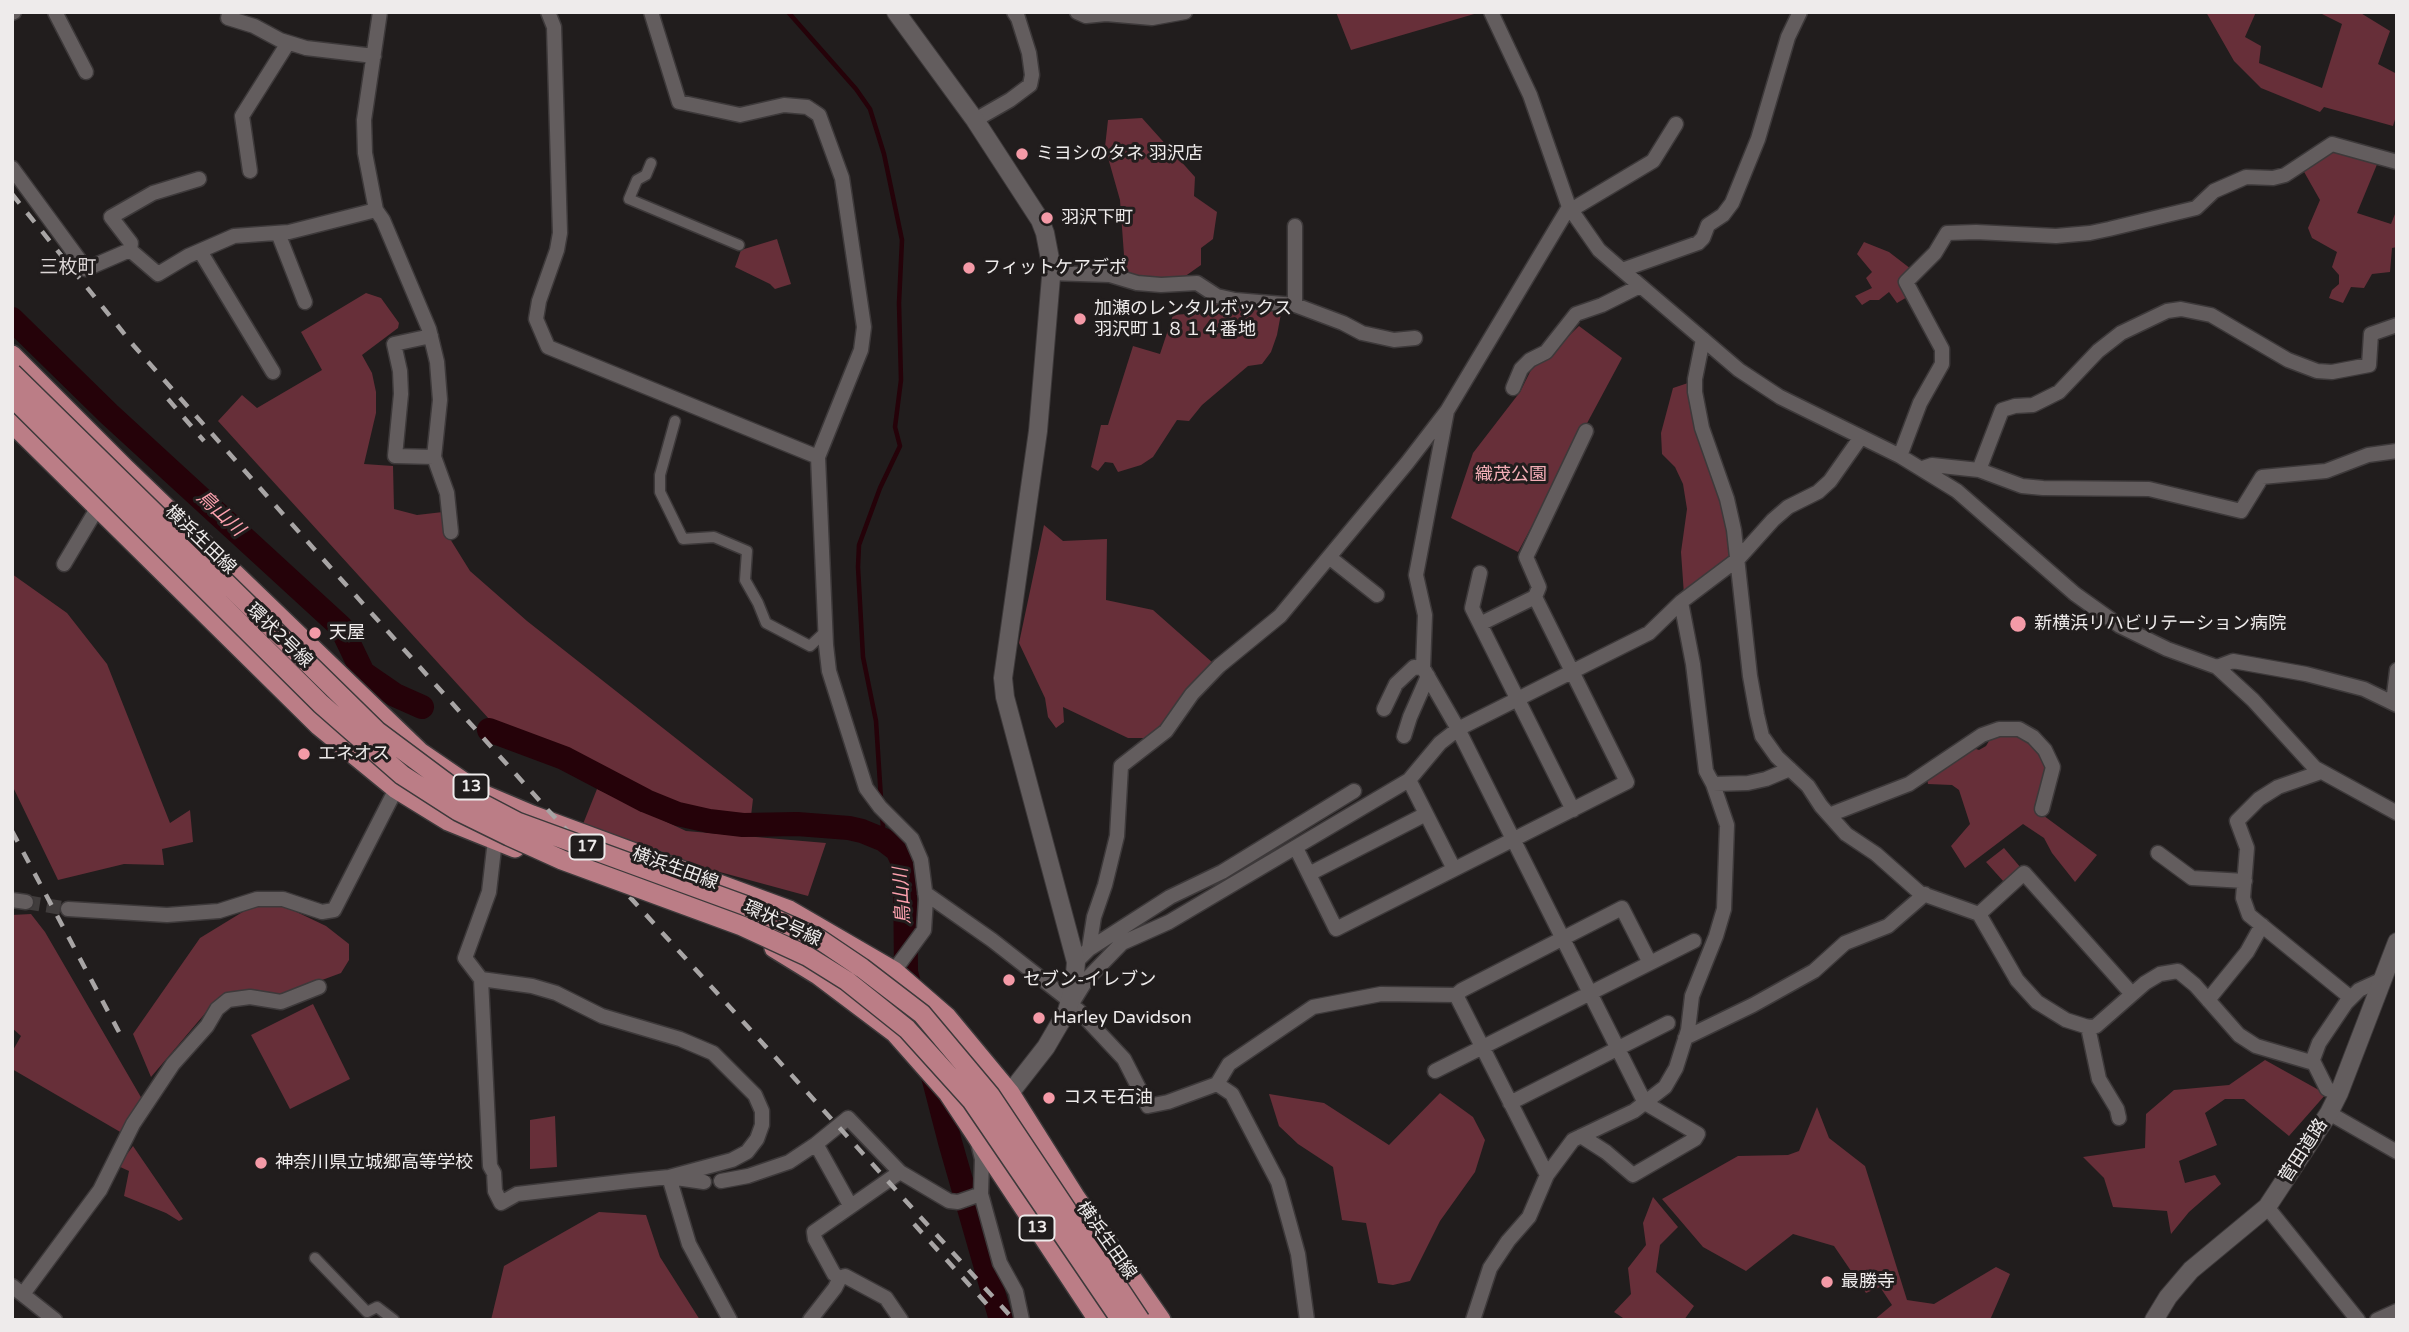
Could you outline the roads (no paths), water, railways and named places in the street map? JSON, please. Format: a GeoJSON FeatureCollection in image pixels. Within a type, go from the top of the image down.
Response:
{"type":"FeatureCollection","features":[{"type":"Feature","properties":{"kind":"main road","name":"横浜生田線"},"geometry":{"type":"LineString","coordinates":[[12,355],[135,478],[420,752],[480,793],[789,910],[894,971],[947,1017],[1010,1093],[1076,1198],[1161,1320]]}},
{"type":"Feature","properties":{"kind":"main road","name":"環状2号線"},"geometry":{"type":"LineString","coordinates":[[12,373],[377,731],[456,790],[517,822],[744,905],[819,939],[922,1014],[990,1095],[1140,1320]]}},
{"type":"Feature","properties":{"kind":"main road","name":"環状2号線"},"geometry":{"type":"LineString","coordinates":[[12,397],[321,704],[402,775],[458,811],[562,860],[742,926],[807,956],[847,981],[907,1030],[972,1101],[1121,1320]]}},
{"type":"Feature","properties":{"kind":"main road","name":"横浜生田線"},"geometry":{"type":"LineString","coordinates":[[12,422],[319,726],[396,789],[448,821],[549,862],[695,911],[751,933],[818,975],[895,1033],[948,1093],[1098,1320]]}},
{"type":"Feature","properties":{"kind":"street"},"geometry":{"type":"LineString","coordinates":[[55,12],[86,72]]}},
{"type":"Feature","properties":{"kind":"street"},"geometry":{"type":"LineString","coordinates":[[230,12],[228,18],[254,26],[288,43],[306,48],[374,56]]}},
{"type":"Feature","properties":{"kind":"street"},"geometry":{"type":"LineString","coordinates":[[380,12],[364,120],[365,153],[376,210],[383,220],[431,335],[437,362],[440,400],[434,457],[447,493],[452,532]]}},
{"type":"Feature","properties":{"kind":"street"},"geometry":{"type":"LineString","coordinates":[[548,12],[554,27],[560,233],[536,319],[548,347],[818,457]]}},
{"type":"Feature","properties":{"kind":"street"},"geometry":{"type":"LineString","coordinates":[[651,12],[679,102],[740,115],[795,104],[807,107],[819,115],[842,178],[864,327],[861,351],[818,457],[829,671],[866,788],[880,807],[912,839],[921,860],[926,893],[924,930],[863,1009]]}},
{"type":"Feature","properties":{"kind":"street"},"geometry":{"type":"LineString","coordinates":[[896,12],[975,120],[1040,220],[1048,244],[1051,274],[1035,453],[1003,678],[1009,715],[1076,962],[1068,1006]]}},
{"type":"Feature","properties":{"kind":"street"},"geometry":{"type":"LineString","coordinates":[[1077,12],[1086,16],[1106,14],[1143,18],[1185,12]]}},
{"type":"Feature","properties":{"kind":"street"},"geometry":{"type":"LineString","coordinates":[[1492,12],[1530,95],[1570,209],[1599,250],[1739,370],[1780,397],[1923,468],[1957,491],[2075,594],[2120,626],[2167,649],[2217,667],[2253,700],[2303,757],[2321,772],[2397,813]]}},
{"type":"Feature","properties":{"kind":"street"},"geometry":{"type":"LineString","coordinates":[[1622,270],[1698,243],[1708,225],[1723,215],[1732,203],[1758,138],[1788,37],[1800,12]]}},
{"type":"Feature","properties":{"kind":"street"},"geometry":{"type":"LineString","coordinates":[[975,120],[1030,86],[1030,53],[1019,14]]}},
{"type":"Feature","properties":{"kind":"street"},"geometry":{"type":"LineString","coordinates":[[250,171],[242,116],[288,43]]}},
{"type":"Feature","properties":{"kind":"street"},"geometry":{"type":"LineString","coordinates":[[1089,949],[1094,917],[1117,836],[1121,766],[1167,731],[1192,694],[1219,666],[1280,616],[1407,463],[1447,411],[1570,209],[1653,160],[1676,124]]}},
{"type":"Feature","properties":{"kind":"street"},"geometry":{"type":"LineString","coordinates":[[1900,456],[1920,403],[1942,364],[1941,349],[1906,282],[1935,253],[1947,233],[2056,236],[2109,229],[2196,208],[2214,191],[2246,177],[2273,178],[2285,175],[2332,144],[2397,162]]}},
{"type":"Feature","properties":{"kind":"street"},"geometry":{"type":"LineString","coordinates":[[650,163],[646,176],[637,180],[629,199],[730,235],[740,245]]}},
{"type":"Feature","properties":{"kind":"street"},"geometry":{"type":"LineString","coordinates":[[12,168],[86,269],[130,250]]}},
{"type":"Feature","properties":{"kind":"street"},"geometry":{"type":"LineString","coordinates":[[130,250],[131,243],[111,217],[153,193],[199,179]]}},
{"type":"Feature","properties":{"kind":"street"},"geometry":{"type":"LineString","coordinates":[[130,250],[158,274],[234,236],[278,233],[376,210]]}},
{"type":"Feature","properties":{"kind":"street"},"geometry":{"type":"LineString","coordinates":[[1295,226],[1295,305]]}},
{"type":"Feature","properties":{"kind":"street"},"geometry":{"type":"LineString","coordinates":[[278,233],[305,302]]}},
{"type":"Feature","properties":{"kind":"street"},"geometry":{"type":"LineString","coordinates":[[200,251],[273,372]]}},
{"type":"Feature","properties":{"kind":"street"},"geometry":{"type":"LineString","coordinates":[[1051,274],[1110,275],[1136,283],[1161,285],[1197,284],[1217,296],[1235,300],[1295,305],[1362,333],[1394,340],[1415,338]]}},
{"type":"Feature","properties":{"kind":"street"},"geometry":{"type":"LineString","coordinates":[[1513,388],[1521,369],[1530,360],[1546,352],[1576,314],[1602,305],[1640,286]]}},
{"type":"Feature","properties":{"kind":"street"},"geometry":{"type":"LineString","coordinates":[[1979,470],[2002,410],[2033,405],[2059,392],[2098,351],[2121,333],[2167,311],[2182,309],[2211,315],[2288,360],[2317,371],[2332,372],[2369,365],[2371,334],[2397,325]]}},
{"type":"Feature","properties":{"kind":"street"},"geometry":{"type":"LineString","coordinates":[[431,335],[394,344],[400,371],[401,394],[395,456],[434,457]]}},
{"type":"Feature","properties":{"kind":"street"},"geometry":{"type":"LineString","coordinates":[[1703,338],[1695,392],[1702,428],[1727,499],[1738,559],[1749,676],[1757,715],[1762,736],[1777,757],[1808,786],[1846,834],[1877,854],[1924,894],[1979,914],[2017,980],[2037,1002],[2066,1020],[2088,1027],[2096,1026],[2132,994],[2160,974],[2178,971],[2239,1035],[2256,1046],[2312,1062],[2327,1089],[2339,1093]]}},
{"type":"Feature","properties":{"kind":"street"},"geometry":{"type":"LineString","coordinates":[[1404,736],[1426,672],[1425,615],[1416,575],[1447,411]]}},
{"type":"Feature","properties":{"kind":"street"},"geometry":{"type":"LineString","coordinates":[[675,421],[660,475],[660,492],[683,540],[714,537],[747,551],[745,580],[765,622],[810,646],[825,632]]}},
{"type":"Feature","properties":{"kind":"street"},"geometry":{"type":"LineString","coordinates":[[1480,624],[1535,597],[1539,587],[1527,557],[1586,431]]}},
{"type":"Feature","properties":{"kind":"street"},"geometry":{"type":"LineString","coordinates":[[1022,1320],[1016,1292],[1000,1263],[981,1194],[982,1159],[976,1135],[1046,1047],[1068,1006],[1087,979],[1122,943],[1169,922],[1409,780],[1440,743],[1458,729],[1650,633],[1681,602],[1738,559],[1788,507],[1818,492],[1830,481],[1861,437]]}},
{"type":"Feature","properties":{"kind":"street"},"geometry":{"type":"LineString","coordinates":[[1923,468],[1932,465],[1979,470],[2021,486],[2068,490],[2149,489],[2241,511],[2262,477],[2326,471],[2368,455],[2397,451]]}},
{"type":"Feature","properties":{"kind":"street"},"geometry":{"type":"LineString","coordinates":[[64,564],[98,507]]}},
{"type":"Feature","properties":{"kind":"street"},"geometry":{"type":"LineString","coordinates":[[1329,557],[1377,595]]}},
{"type":"Feature","properties":{"kind":"street"},"geometry":{"type":"LineString","coordinates":[[1480,573],[1472,608],[1573,810]]}},
{"type":"Feature","properties":{"kind":"street"},"geometry":{"type":"LineString","coordinates":[[1296,848],[1336,929],[1627,782],[1535,597]]}},
{"type":"Feature","properties":{"kind":"street"},"geometry":{"type":"LineString","coordinates":[[1472,1320],[1490,1268],[1508,1241],[1529,1217],[1547,1175],[1573,1140],[1634,1111],[1664,1087],[1676,1068],[1685,1038],[1692,996],[1724,909],[1727,825],[1706,771],[1693,664],[1681,602]]}},
{"type":"Feature","properties":{"kind":"street"},"geometry":{"type":"LineString","coordinates":[[2217,667],[2233,661],[2306,674],[2364,689],[2395,704],[2397,670]]}},
{"type":"Feature","properties":{"kind":"street"},"geometry":{"type":"LineString","coordinates":[[1384,709],[1396,684],[1414,667],[1426,672],[1458,729],[1645,1103],[1698,1134],[1695,1139],[1633,1175],[1606,1152],[1581,1136]]}},
{"type":"Feature","properties":{"kind":"street"},"geometry":{"type":"LineString","coordinates":[[1829,815],[1909,784],[1982,735],[2000,729],[2020,729],[2033,737],[2045,750],[2053,767],[2042,809]]}},
{"type":"Feature","properties":{"kind":"street"},"geometry":{"type":"LineString","coordinates":[[1713,784],[1748,783],[1790,769]]}},
{"type":"Feature","properties":{"kind":"street"},"geometry":{"type":"LineString","coordinates":[[2321,772],[2278,787],[2259,799],[2237,821],[2247,848],[2243,898],[2249,915],[2351,998]]}},
{"type":"Feature","properties":{"kind":"street"},"geometry":{"type":"LineString","coordinates":[[1409,780],[1454,869]]}},
{"type":"Feature","properties":{"kind":"street"},"geometry":{"type":"LineString","coordinates":[[68,909],[167,915],[219,911],[257,899],[283,899],[322,912],[334,910],[396,789]]}},
{"type":"Feature","properties":{"kind":"street"},"geometry":{"type":"LineString","coordinates":[[1076,962],[1089,949],[1170,897],[1222,872],[1354,791]]}},
{"type":"Feature","properties":{"kind":"street"},"geometry":{"type":"LineString","coordinates":[[1308,874],[1426,814]]}},
{"type":"Feature","properties":{"kind":"street"},"geometry":{"type":"LineString","coordinates":[[481,979],[532,986],[556,993],[602,1016],[680,1039],[713,1053],[755,1094],[762,1111],[762,1125],[757,1139],[747,1152],[732,1160],[669,1177],[517,1194],[501,1203],[495,1191],[494,1173],[490,1166],[481,979],[465,958],[489,892],[495,840]]}},
{"type":"Feature","properties":{"kind":"street"},"geometry":{"type":"LineString","coordinates":[[2158,853],[2192,878],[2245,881]]}},
{"type":"Feature","properties":{"kind":"street"},"geometry":{"type":"LineString","coordinates":[[1979,914],[2025,873],[2132,994]]}},
{"type":"Feature","properties":{"kind":"street"},"geometry":{"type":"LineString","coordinates":[[926,893],[992,940],[1068,1006],[1078,1010],[1124,1059],[1148,1106],[1168,1102],[1217,1084],[1229,1064],[1313,1007],[1381,994],[1456,995],[1462,989],[1622,908],[1650,963]]}},
{"type":"Feature","properties":{"kind":"street"},"geometry":{"type":"LineString","coordinates":[[1685,1038],[1814,971],[1844,943],[1888,926],[1924,894]]}},
{"type":"Feature","properties":{"kind":"street"},"geometry":{"type":"LineString","coordinates":[[2208,1000],[2247,951],[2262,925]]}},
{"type":"Feature","properties":{"kind":"street"},"geometry":{"type":"LineString","coordinates":[[1435,1071],[1694,941]]}},
{"type":"Feature","properties":{"kind":"street","name":"菅田道路"},"geometry":{"type":"LineString","coordinates":[[2154,1320],[2168,1297],[2191,1270],[2267,1207],[2329,1113],[2397,942]]}},
{"type":"Feature","properties":{"kind":"street"},"geometry":{"type":"LineString","coordinates":[[2312,1062],[2319,1043],[2351,998],[2359,990],[2383,979]]}},
{"type":"Feature","properties":{"kind":"street"},"geometry":{"type":"LineString","coordinates":[[55,1320],[18,1290],[100,1190],[133,1124],[173,1064],[207,1026],[217,1009],[228,1000],[250,997],[281,1002],[319,987]]}},
{"type":"Feature","properties":{"kind":"street"},"geometry":{"type":"LineString","coordinates":[[1456,995],[1547,1175]]}},
{"type":"Feature","properties":{"kind":"street"},"geometry":{"type":"LineString","coordinates":[[1510,1103],[1668,1023]]}},
{"type":"Feature","properties":{"kind":"street"},"geometry":{"type":"LineString","coordinates":[[2088,1027],[2099,1079],[2117,1109],[2119,1118]]}},
{"type":"Feature","properties":{"kind":"street"},"geometry":{"type":"LineString","coordinates":[[1217,1084],[1232,1094],[1278,1182],[1298,1254],[1307,1320]]}},
{"type":"Feature","properties":{"kind":"street"},"geometry":{"type":"LineString","coordinates":[[2329,1113],[2397,1152]]}},
{"type":"Feature","properties":{"kind":"street"},"geometry":{"type":"LineString","coordinates":[[721,1181],[748,1176],[789,1162],[848,1118],[900,1171],[949,1201],[958,1202],[981,1194]]}},
{"type":"Feature","properties":{"kind":"street"},"geometry":{"type":"LineString","coordinates":[[816,1144],[850,1205]]}},
{"type":"Feature","properties":{"kind":"street"},"geometry":{"type":"LineString","coordinates":[[839,1278],[834,1274],[814,1232],[900,1171]]}},
{"type":"Feature","properties":{"kind":"street"},"geometry":{"type":"LineString","coordinates":[[669,1177],[704,1182]]}},
{"type":"Feature","properties":{"kind":"street"},"geometry":{"type":"LineString","coordinates":[[669,1177],[688,1244],[730,1320]]}},
{"type":"Feature","properties":{"kind":"street"},"geometry":{"type":"LineString","coordinates":[[2267,1207],[2358,1320]]}},
{"type":"Feature","properties":{"kind":"street"},"geometry":{"type":"LineString","coordinates":[[315,1258],[367,1312],[377,1307],[394,1320]]}},
{"type":"Feature","properties":{"kind":"street"},"geometry":{"type":"LineString","coordinates":[[810,1320],[835,1288],[839,1278],[845,1276],[886,1298],[901,1320]]}},
{"type":"Feature","properties":{"kind":"street"},"geometry":{"type":"LineString","coordinates":[[2377,1320],[2397,1311]]}},
{"type":"Feature","properties":{"kind":"waterway"},"geometry":{"type":"LineString","coordinates":[[788,12],[856,89],[870,109],[884,154],[902,240],[899,303],[901,380],[895,427],[900,446],[880,488],[859,545],[858,567],[863,657],[876,721],[881,799]]}},
{"type":"Feature","properties":{"kind":"waterway","name":"鳥山川"},"geometry":{"type":"LineString","coordinates":[[12,319],[109,414],[341,627],[363,673],[395,695],[422,707]]}},
{"type":"Feature","properties":{"kind":"waterway","name":"鳥山川"},"geometry":{"type":"LineString","coordinates":[[489,730],[564,758],[646,801],[678,814],[743,825],[797,824],[849,828],[884,840],[897,850],[905,867],[906,972],[950,1142],[1001,1320]]}},
{"type":"Feature","properties":{"kind":"waterway"},"geometry":{"type":"LineString","coordinates":[[882,815],[884,840]]}},
{"type":"Feature","properties":{"kind":"tunnel"},"geometry":{"type":"LineString","coordinates":[[26,902],[68,909]]}},
{"type":"Feature","properties":{"kind":"railway"},"geometry":{"type":"LineString","coordinates":[[12,194],[134,346],[322,558],[547,809],[1014,1320]]}},
{"type":"Feature","properties":{"kind":"railway"},"geometry":{"type":"LineString","coordinates":[[168,399],[204,441]]}},
{"type":"Feature","properties":{"kind":"railway"},"geometry":{"type":"LineString","coordinates":[[12,831],[119,1032]]}},
{"type":"Feature","properties":{"kind":"railway"},"geometry":{"type":"LineString","coordinates":[[914,1224],[994,1312]]}},
{"type":"Feature","properties":{"kind":"place","name":"ミヨシのタネ 羽沢店"},"geometry":{"type":"Point","coordinates":[1022,154]}},
{"type":"Feature","properties":{"kind":"place","name":"羽沢下町"},"geometry":{"type":"Point","coordinates":[1047,218]}},
{"type":"Feature","properties":{"kind":"place","name":"フィットケアデポ"},"geometry":{"type":"Point","coordinates":[969,268]}},
{"type":"Feature","properties":{"kind":"place","name":"加瀬のレンタルボックス 羽沢町１８１４番地"},"geometry":{"type":"Point","coordinates":[1080,319]}},
{"type":"Feature","properties":{"kind":"place","name":"新横浜リハビリテーション病院"},"geometry":{"type":"Point","coordinates":[2018,624]}},
{"type":"Feature","properties":{"kind":"place","name":"天屋"},"geometry":{"type":"Point","coordinates":[315,633]}},
{"type":"Feature","properties":{"kind":"place","name":"エネオス"},"geometry":{"type":"Point","coordinates":[304,754]}},
{"type":"Feature","properties":{"kind":"place","name":"セブン-イレブン"},"geometry":{"type":"Point","coordinates":[1009,980]}},
{"type":"Feature","properties":{"kind":"place","name":"Harley Davidson"},"geometry":{"type":"Point","coordinates":[1039,1018]}},
{"type":"Feature","properties":{"kind":"place","name":"コスモ石油"},"geometry":{"type":"Point","coordinates":[1049,1098]}},
{"type":"Feature","properties":{"kind":"place","name":"神奈川県立城郷高等学校"},"geometry":{"type":"Point","coordinates":[261,1163]}},
{"type":"Feature","properties":{"kind":"place","name":"最勝寺"},"geometry":{"type":"Point","coordinates":[1827,1282]}},
{"type":"Feature","properties":{"kind":"district","name":"三枚町"},"geometry":{"type":"Point","coordinates":[68,268]}},
{"type":"Feature","properties":{"kind":"park label","name":"織茂公園"},"geometry":{"type":"Point","coordinates":[1511,475]}}]}
